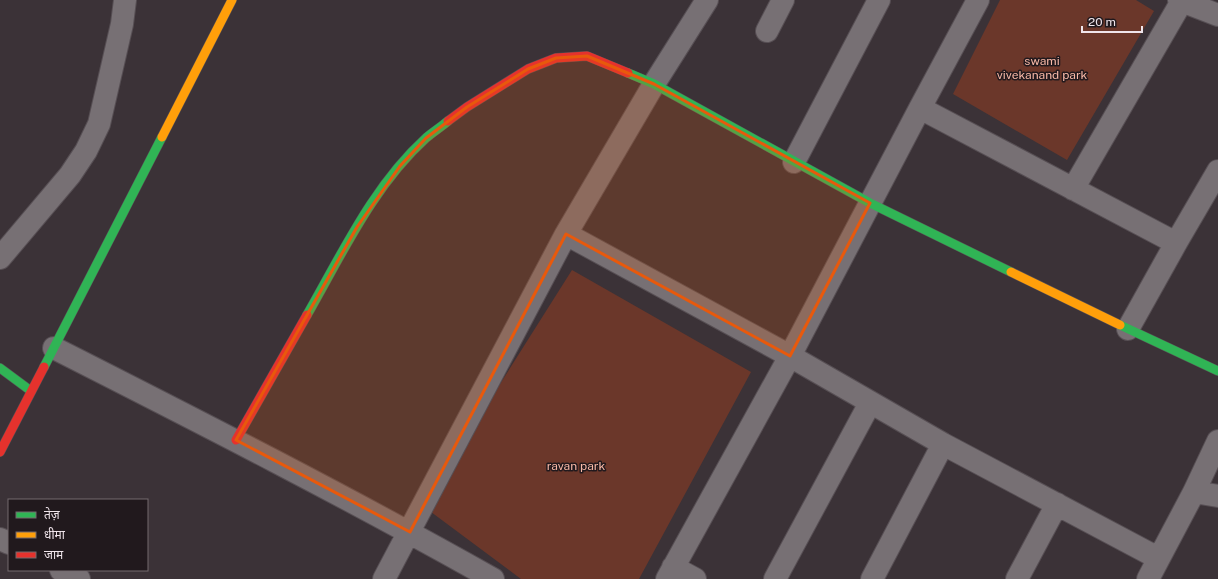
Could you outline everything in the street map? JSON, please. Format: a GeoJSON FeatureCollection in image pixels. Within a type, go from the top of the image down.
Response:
{"type":"FeatureCollection","features":[{"type":"Feature","properties":{"kind":"street"},"geometry":{"type":"LineString","coordinates":[[0,258],[70,175],[86,151],[99,124],[122,24],[125,0]]}},
{"type":"Feature","properties":{"kind":"street"},"geometry":{"type":"LineString","coordinates":[[3,443],[54,348],[232,0]]}},
{"type":"Feature","properties":{"kind":"street"},"geometry":{"type":"LineString","coordinates":[[384,579],[566,234],[654,84],[707,0]]}},
{"type":"Feature","properties":{"kind":"street"},"geometry":{"type":"LineString","coordinates":[[767,31],[783,0]]}},
{"type":"Feature","properties":{"kind":"street"},"geometry":{"type":"LineString","coordinates":[[794,162],[879,0]]}},
{"type":"Feature","properties":{"kind":"street"},"geometry":{"type":"LineString","coordinates":[[695,579],[670,573],[790,356],[978,0]]}},
{"type":"Feature","properties":{"kind":"street"},"geometry":{"type":"LineString","coordinates":[[1073,189],[1181,1],[1218,15]]}},
{"type":"Feature","properties":{"kind":"street"},"geometry":{"type":"LineString","coordinates":[[236,440],[357,227],[380,191],[400,166],[426,138],[467,107],[528,69],[556,58],[586,56],[654,84],[870,203],[1128,329],[1218,371]]}},
{"type":"Feature","properties":{"kind":"street"},"geometry":{"type":"LineString","coordinates":[[920,108],[1176,243]]}},
{"type":"Feature","properties":{"kind":"street"},"geometry":{"type":"LineString","coordinates":[[1128,329],[1218,172]]}},
{"type":"Feature","properties":{"kind":"street"},"geometry":{"type":"LineString","coordinates":[[566,234],[790,356],[943,444],[1158,558]]}},
{"type":"Feature","properties":{"kind":"street"},"geometry":{"type":"LineString","coordinates":[[54,348],[236,440],[410,532],[493,579]]}},
{"type":"Feature","properties":{"kind":"street"},"geometry":{"type":"LineString","coordinates":[[0,368],[31,391]]}},
{"type":"Feature","properties":{"kind":"street"},"geometry":{"type":"LineString","coordinates":[[775,579],[870,403]]}},
{"type":"Feature","properties":{"kind":"street"},"geometry":{"type":"LineString","coordinates":[[1148,579],[1194,492],[1218,441]]}},
{"type":"Feature","properties":{"kind":"street"},"geometry":{"type":"LineString","coordinates":[[872,579],[943,444]]}},
{"type":"Feature","properties":{"kind":"street"},"geometry":{"type":"LineString","coordinates":[[1194,492],[1218,496]]}},
{"type":"Feature","properties":{"kind":"street"},"geometry":{"type":"LineString","coordinates":[[1017,579],[1056,504]]}},
{"type":"Feature","properties":{"kind":"street"},"geometry":{"type":"LineString","coordinates":[[63,571],[79,579]]}},
{"type":"Feature","properties":{"kind":"highlighted area"},"geometry":{"type":"Polygon","coordinates":[[[587,56],[654,84],[870,203],[790,356],[566,234],[410,532],[236,440],[357,227],[400,166],[426,138],[467,107],[528,69],[556,58],[587,56]]]}},
{"type":"Feature","properties":{"kind":"green space","name":"swami vivekanand park"},"geometry":{"type":"Polygon","coordinates":[[[1000,0],[1136,0],[1154,11],[1067,160],[953,94],[1000,0]]]}},
{"type":"Feature","properties":{"kind":"green space","name":"ravan park"},"geometry":{"type":"Polygon","coordinates":[[[572,270],[751,372],[639,579],[521,579],[423,506],[572,270]]]}},
{"type":"Feature","properties":{"kind":"traffic: fast"},"geometry":{"type":"LineString","coordinates":[[628,73],[654,84],[870,203],[1011,272]]}},
{"type":"Feature","properties":{"kind":"traffic: fast"},"geometry":{"type":"LineString","coordinates":[[307,315],[346,245],[374,199],[407,157],[426,138],[448,121]]}},
{"type":"Feature","properties":{"kind":"traffic: fast"},"geometry":{"type":"LineString","coordinates":[[44,367],[162,137]]}},
{"type":"Feature","properties":{"kind":"traffic: fast"},"geometry":{"type":"LineString","coordinates":[[1120,325],[1218,371]]}},
{"type":"Feature","properties":{"kind":"traffic: fast"},"geometry":{"type":"LineString","coordinates":[[0,368],[31,391]]}},
{"type":"Feature","properties":{"kind":"traffic: slow"},"geometry":{"type":"LineString","coordinates":[[162,137],[232,0]]}},
{"type":"Feature","properties":{"kind":"traffic: slow"},"geometry":{"type":"LineString","coordinates":[[1011,272],[1120,325]]}},
{"type":"Feature","properties":{"kind":"traffic: jam"},"geometry":{"type":"LineString","coordinates":[[448,121],[467,107],[528,69],[556,58],[587,56],[628,73]]}},
{"type":"Feature","properties":{"kind":"traffic: jam"},"geometry":{"type":"LineString","coordinates":[[236,440],[307,315]]}},
{"type":"Feature","properties":{"kind":"traffic: jam"},"geometry":{"type":"LineString","coordinates":[[0,452],[44,367]]}}]}
